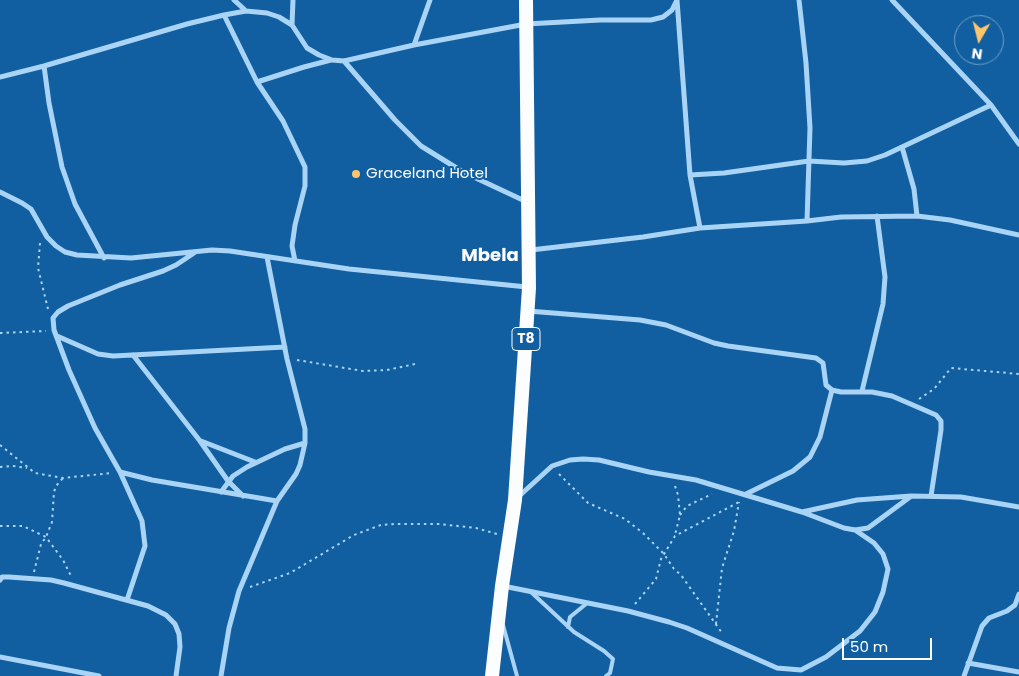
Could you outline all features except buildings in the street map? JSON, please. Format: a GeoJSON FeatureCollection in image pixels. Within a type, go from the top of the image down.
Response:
{"type":"FeatureCollection","features":[{"type":"Feature","properties":{"kind":"highway","name":"T8"},"geometry":{"type":"LineString","coordinates":[[492,676],[502,586],[515,500],[528,311],[529,203],[526,0]]}},
{"type":"Feature","properties":{"kind":"street"},"geometry":{"type":"LineString","coordinates":[[234,0],[246,11]]}},
{"type":"Feature","properties":{"kind":"street"},"geometry":{"type":"LineString","coordinates":[[292,25],[293,0]]}},
{"type":"Feature","properties":{"kind":"street"},"geometry":{"type":"LineString","coordinates":[[414,45],[430,0]]}},
{"type":"Feature","properties":{"kind":"street"},"geometry":{"type":"LineString","coordinates":[[0,77],[224,14],[246,11],[267,13],[279,17],[292,25],[307,48],[332,60],[344,61],[414,45],[526,24],[600,20],[651,20],[663,17],[672,10],[677,0]]}},
{"type":"Feature","properties":{"kind":"street"},"geometry":{"type":"LineString","coordinates":[[677,0],[690,175],[700,228]]}},
{"type":"Feature","properties":{"kind":"street"},"geometry":{"type":"LineString","coordinates":[[799,0],[808,93],[809,161],[807,221]]}},
{"type":"Feature","properties":{"kind":"street"},"geometry":{"type":"LineString","coordinates":[[892,0],[991,104],[1019,144]]}},
{"type":"Feature","properties":{"kind":"street"},"geometry":{"type":"LineString","coordinates":[[224,14],[258,82],[283,121],[305,168],[305,186],[295,225],[292,246],[295,261]]}},
{"type":"Feature","properties":{"kind":"street"},"geometry":{"type":"LineString","coordinates":[[258,82],[304,66],[332,60]]}},
{"type":"Feature","properties":{"kind":"street"},"geometry":{"type":"LineString","coordinates":[[344,61],[395,120],[421,146],[463,172],[529,203]]}},
{"type":"Feature","properties":{"kind":"street"},"geometry":{"type":"LineString","coordinates":[[44,66],[48,103],[62,167],[75,204],[104,258]]}},
{"type":"Feature","properties":{"kind":"street"},"geometry":{"type":"LineString","coordinates":[[690,175],[724,173],[809,161],[844,163],[866,161],[885,155],[991,104]]}},
{"type":"Feature","properties":{"kind":"street"},"geometry":{"type":"LineString","coordinates":[[902,147],[914,189],[917,216]]}},
{"type":"Feature","properties":{"kind":"street"},"geometry":{"type":"LineString","coordinates":[[0,192],[22,203],[31,210],[47,236],[56,246],[65,252],[77,255],[131,258],[212,250],[230,251],[349,269],[529,288]]}},
{"type":"Feature","properties":{"kind":"street"},"geometry":{"type":"LineString","coordinates":[[862,391],[883,295],[885,277],[877,216]]}},
{"type":"Feature","properties":{"kind":"street"},"geometry":{"type":"LineString","coordinates":[[529,250],[643,237],[700,228],[877,216],[917,216],[950,220],[1019,235]]}},
{"type":"Feature","properties":{"kind":"street"},"geometry":{"type":"LineString","coordinates":[[128,600],[145,546],[142,521],[120,472],[95,428],[54,330],[53,318],[58,312],[68,306],[120,285],[163,271],[176,265],[194,252]]}},
{"type":"Feature","properties":{"kind":"street"},"geometry":{"type":"LineString","coordinates":[[221,676],[229,628],[239,591],[277,501],[296,474],[303,456],[305,443],[305,429],[287,359],[267,257]]}},
{"type":"Feature","properties":{"kind":"street"},"geometry":{"type":"LineString","coordinates":[[528,311],[640,320],[666,325],[721,345],[816,358],[823,363],[826,385],[832,390],[841,392],[862,391],[892,396],[936,415],[941,421],[931,496]]}},
{"type":"Feature","properties":{"kind":"street"},"geometry":{"type":"LineString","coordinates":[[57,336],[98,354],[113,356],[285,347]]}},
{"type":"Feature","properties":{"kind":"street"},"geometry":{"type":"LineString","coordinates":[[133,355],[200,441],[228,481],[243,496]]}},
{"type":"Feature","properties":{"kind":"street"},"geometry":{"type":"LineString","coordinates":[[746,494],[793,471],[810,457],[820,437],[832,390]]}},
{"type":"Feature","properties":{"kind":"street"},"geometry":{"type":"LineString","coordinates":[[200,441],[256,462]]}},
{"type":"Feature","properties":{"kind":"street"},"geometry":{"type":"LineString","coordinates":[[221,492],[228,481],[238,472],[285,449],[305,443]]}},
{"type":"Feature","properties":{"kind":"street"},"geometry":{"type":"LineString","coordinates":[[515,500],[552,466],[570,460],[583,459],[599,460],[726,487],[844,528],[855,530],[868,528],[911,496]]}},
{"type":"Feature","properties":{"kind":"street"},"geometry":{"type":"LineString","coordinates":[[120,472],[152,480],[277,501]]}},
{"type":"Feature","properties":{"kind":"street"},"geometry":{"type":"LineString","coordinates":[[802,512],[856,500],[911,496],[961,497],[1019,507]]}},
{"type":"Feature","properties":{"kind":"street"},"geometry":{"type":"LineString","coordinates":[[502,586],[628,611],[687,628],[777,668],[801,670],[826,657],[860,631],[875,612],[888,569],[883,554],[874,543],[855,530]]}},
{"type":"Feature","properties":{"kind":"street"},"geometry":{"type":"LineString","coordinates":[[0,580],[2,577],[51,580],[148,606],[166,615],[175,624],[179,634],[180,647],[176,676]]}},
{"type":"Feature","properties":{"kind":"street"},"geometry":{"type":"LineString","coordinates":[[964,676],[982,626],[990,618],[1007,612],[1016,605],[1019,594]]}},
{"type":"Feature","properties":{"kind":"street"},"geometry":{"type":"LineString","coordinates":[[0,656],[99,676]]}},
{"type":"Feature","properties":{"kind":"street"},"geometry":{"type":"LineString","coordinates":[[968,663],[1019,672]]}},
{"type":"Feature","properties":{"kind":"lane"},"geometry":{"type":"LineString","coordinates":[[532,593],[568,627],[613,659],[610,673],[606,676]]}},
{"type":"Feature","properties":{"kind":"lane"},"geometry":{"type":"LineString","coordinates":[[568,627],[570,617],[586,604]]}},
{"type":"Feature","properties":{"kind":"lane"},"geometry":{"type":"LineString","coordinates":[[500,610],[517,676]]}},
{"type":"Feature","properties":{"kind":"path"},"geometry":{"type":"LineString","coordinates":[[39,238],[41,247],[39,274],[48,309],[53,318]]}},
{"type":"Feature","properties":{"kind":"path"},"geometry":{"type":"LineString","coordinates":[[0,333],[54,330]]}},
{"type":"Feature","properties":{"kind":"path"},"geometry":{"type":"LineString","coordinates":[[287,359],[362,371],[387,370],[415,364]]}},
{"type":"Feature","properties":{"kind":"path"},"geometry":{"type":"LineString","coordinates":[[910,404],[928,395],[951,368],[1019,374]]}},
{"type":"Feature","properties":{"kind":"path"},"geometry":{"type":"LineString","coordinates":[[0,445],[35,473],[63,478],[120,472]]}},
{"type":"Feature","properties":{"kind":"path"},"geometry":{"type":"LineString","coordinates":[[0,467],[13,466],[29,469]]}},
{"type":"Feature","properties":{"kind":"path"},"geometry":{"type":"LineString","coordinates":[[552,466],[566,483],[588,503],[625,519],[664,554],[674,569],[681,575],[731,647]]}},
{"type":"Feature","properties":{"kind":"path"},"geometry":{"type":"LineString","coordinates":[[628,611],[646,593],[656,579],[664,554],[675,536],[680,515],[678,495],[670,474]]}},
{"type":"Feature","properties":{"kind":"path"},"geometry":{"type":"LineString","coordinates":[[32,579],[41,544],[52,522],[54,492],[56,486],[63,478]]}},
{"type":"Feature","properties":{"kind":"path"},"geometry":{"type":"LineString","coordinates":[[680,515],[687,506],[726,487]]}},
{"type":"Feature","properties":{"kind":"path"},"geometry":{"type":"LineString","coordinates":[[675,536],[739,502],[746,494]]}},
{"type":"Feature","properties":{"kind":"path"},"geometry":{"type":"LineString","coordinates":[[716,624],[722,568],[734,531],[739,502]]}},
{"type":"Feature","properties":{"kind":"path"},"geometry":{"type":"LineString","coordinates":[[239,591],[290,573],[354,536],[381,526],[414,523],[458,525],[509,537]]}},
{"type":"Feature","properties":{"kind":"path"},"geometry":{"type":"LineString","coordinates":[[0,526],[23,526],[46,537],[63,560],[75,586]]}},
{"type":"Feature","properties":{"kind":"place","name":"Graceland Hotel"},"geometry":{"type":"Point","coordinates":[356,174]}},
{"type":"Feature","properties":{"kind":"district","name":"Mbela"},"geometry":{"type":"Point","coordinates":[490,256]}}]}
